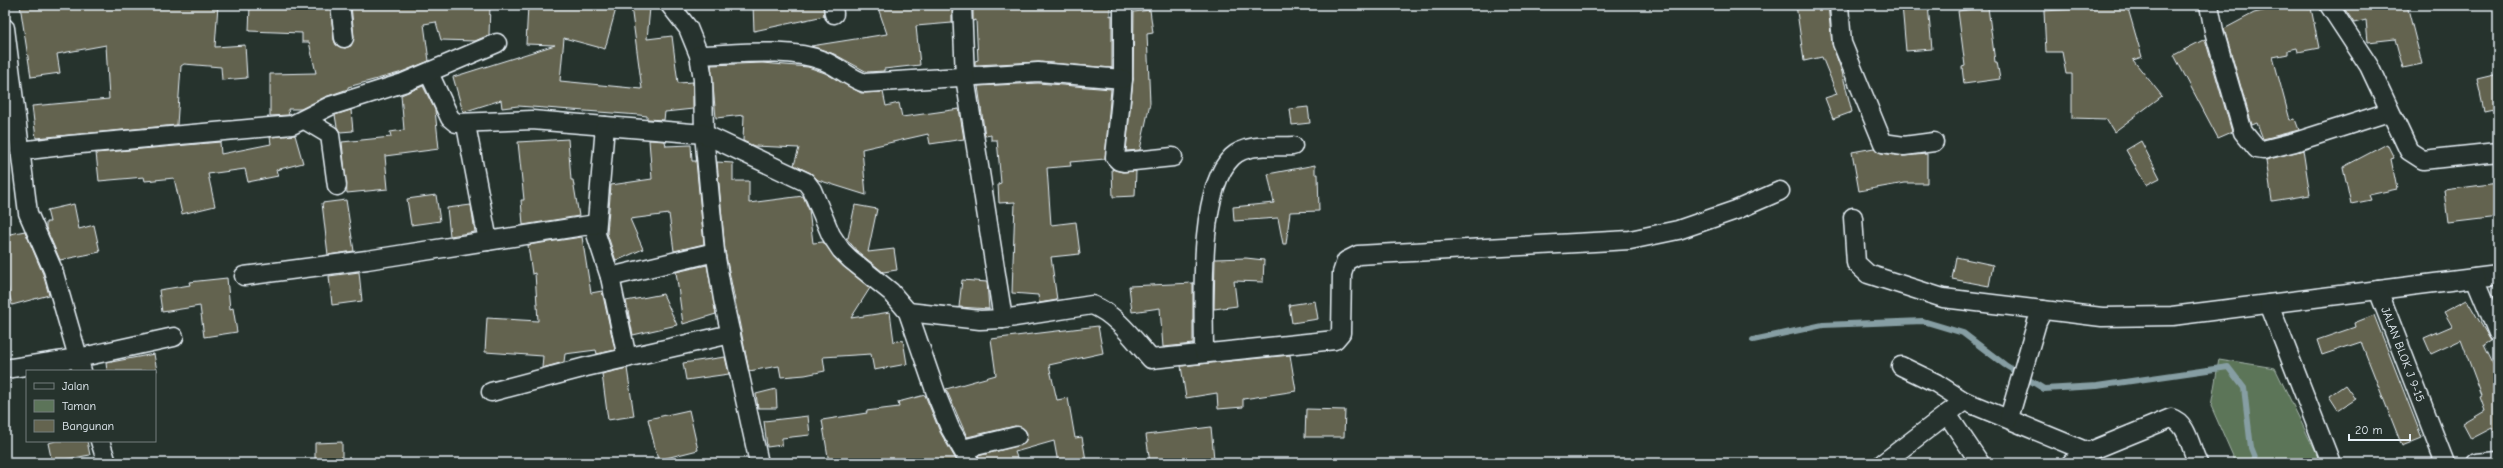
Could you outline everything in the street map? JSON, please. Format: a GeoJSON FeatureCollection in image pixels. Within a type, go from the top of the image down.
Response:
{"type":"FeatureCollection","features":[{"type":"Feature","properties":{"kind":"street"},"geometry":{"type":"LineString","coordinates":[[340,5],[344,38]]}},
{"type":"Feature","properties":{"kind":"street"},"geometry":{"type":"LineString","coordinates":[[670,5],[688,28],[699,55],[703,79],[704,134],[715,252],[759,463]]}},
{"type":"Feature","properties":{"kind":"street"},"geometry":{"type":"LineString","coordinates":[[962,5],[966,77],[1003,319]]}},
{"type":"Feature","properties":{"kind":"street"},"geometry":{"type":"LineString","coordinates":[[1123,5],[1123,79],[1115,157],[1119,161],[1124,162],[1173,157]]}},
{"type":"Feature","properties":{"kind":"street"},"geometry":{"type":"LineString","coordinates":[[1838,5],[1842,43],[1884,143],[1904,146],[1934,142]]}},
{"type":"Feature","properties":{"kind":"street"},"geometry":{"type":"LineString","coordinates":[[2209,5],[2214,31],[2243,132],[2257,149],[2263,150],[2295,142],[2389,112]]}},
{"type":"Feature","properties":{"kind":"street"},"geometry":{"type":"LineString","coordinates":[[2329,5],[2369,66],[2389,112],[2409,151],[2423,160],[2498,152]]}},
{"type":"Feature","properties":{"kind":"street"},"geometry":{"type":"LineString","coordinates":[[5,28],[11,135],[20,152],[28,213],[53,270],[80,364]]}},
{"type":"Feature","properties":{"kind":"street"},"geometry":{"type":"LineString","coordinates":[[20,152],[171,135],[271,128],[305,120],[330,106],[429,73],[497,43]]}},
{"type":"Feature","properties":{"kind":"street"},"geometry":{"type":"LineString","coordinates":[[699,55],[760,52],[797,56],[824,61],[852,79],[865,83],[1038,72],[1123,79]]}},
{"type":"Feature","properties":{"kind":"street"},"geometry":{"type":"LineString","coordinates":[[429,73],[450,118],[456,123],[466,125],[532,120],[704,134],[806,182],[812,190],[831,235],[841,250],[891,292],[908,312],[937,396],[950,428],[966,456],[1017,436]]}},
{"type":"Feature","properties":{"kind":"street"},"geometry":{"type":"LineString","coordinates":[[305,120],[330,135],[337,186]]}},
{"type":"Feature","properties":{"kind":"street"},"geometry":{"type":"LineString","coordinates":[[466,125],[488,241]]}},
{"type":"Feature","properties":{"kind":"street"},"geometry":{"type":"LineString","coordinates":[[605,126],[596,224],[599,247],[610,277],[627,358]]}},
{"type":"Feature","properties":{"kind":"street"},"geometry":{"type":"LineString","coordinates":[[1204,352],[1206,251],[1215,185],[1222,168],[1232,157],[1251,147],[1293,146]]}},
{"type":"Feature","properties":{"kind":"street"},"geometry":{"type":"LineString","coordinates":[[908,312],[980,320],[1003,319],[1092,305],[1102,309],[1114,319],[1151,359],[1204,352],[1335,340],[1341,333],[1342,273],[1346,261],[1358,255],[1630,240],[1678,230],[1736,210],[1780,191]]}},
{"type":"Feature","properties":{"kind":"street"},"geometry":{"type":"LineString","coordinates":[[1853,217],[1856,263],[1868,274],[1943,298],[2040,316],[2172,316],[2378,290],[2415,287],[2498,275]]}},
{"type":"Feature","properties":{"kind":"street"},"geometry":{"type":"LineString","coordinates":[[244,276],[367,260],[596,224]]}},
{"type":"Feature","properties":{"kind":"street"},"geometry":{"type":"LineString","coordinates":[[610,277],[715,252]]}},
{"type":"Feature","properties":{"kind":"street"},"geometry":{"type":"LineString","coordinates":[[2475,278],[2498,333]]}},
{"type":"Feature","properties":{"kind":"street","name":"JALAN BLOK J 9-15"},"geometry":{"type":"LineString","coordinates":[[2378,290],[2445,463]]}},
{"type":"Feature","properties":{"kind":"street"},"geometry":{"type":"LineString","coordinates":[[2269,304],[2331,463]]}},
{"type":"Feature","properties":{"kind":"street"},"geometry":{"type":"LineString","coordinates":[[2011,412],[2040,316]]}},
{"type":"Feature","properties":{"kind":"street"},"geometry":{"type":"LineString","coordinates":[[491,392],[731,334]]}},
{"type":"Feature","properties":{"kind":"street"},"geometry":{"type":"LineString","coordinates":[[5,369],[80,364],[174,337]]}},
{"type":"Feature","properties":{"kind":"street"},"geometry":{"type":"LineString","coordinates":[[1901,366],[1936,383],[1964,401],[2011,412],[2088,452]]}},
{"type":"Feature","properties":{"kind":"street"},"geometry":{"type":"LineString","coordinates":[[1883,463],[1964,401]]}},
{"type":"Feature","properties":{"kind":"street"},"geometry":{"type":"LineString","coordinates":[[1947,414],[1980,463]]}},
{"type":"Feature","properties":{"kind":"street"},"geometry":{"type":"LineString","coordinates":[[2071,463],[2088,452],[2170,418],[2178,420],[2183,426],[2198,463]]}},
{"type":"Feature","properties":{"kind":"street"},"geometry":{"type":"LineString","coordinates":[[100,442],[106,463]]}},
{"type":"Feature","properties":{"kind":"street"},"geometry":{"type":"LineString","coordinates":[[2476,463],[2498,461]]}},
{"type":"Feature","properties":{"kind":"green space"},"geometry":{"type":"Polygon","coordinates":[[[2219,359],[2275,368],[2321,463],[2236,463],[2211,406],[2219,359]]]}},
{"type":"Feature","properties":{"kind":"building"},"geometry":{"type":"Polygon","coordinates":[[[20,5],[218,5],[215,47],[245,45],[247,78],[222,80],[221,67],[184,64],[181,66],[177,125],[36,138],[32,106],[109,99],[106,45],[57,54],[60,73],[31,77],[20,5]]]}},
{"type":"Feature","properties":{"kind":"building"},"geometry":{"type":"Polygon","coordinates":[[[250,5],[330,5],[334,40],[336,45],[345,48],[351,46],[354,37],[351,5],[490,5],[489,35],[475,41],[441,40],[436,22],[424,24],[429,61],[399,73],[348,87],[348,89],[325,97],[301,109],[288,109],[289,115],[270,116],[270,74],[316,73],[309,42],[302,42],[302,33],[249,31],[250,5]]]}},
{"type":"Feature","properties":{"kind":"building"},"geometry":{"type":"Polygon","coordinates":[[[528,5],[617,5],[605,49],[564,38],[560,81],[642,89],[631,6],[650,8],[647,39],[672,36],[678,83],[693,82],[693,109],[665,112],[664,120],[647,119],[647,116],[639,115],[518,106],[502,108],[501,100],[463,112],[453,77],[555,45],[526,44],[528,5]]]}},
{"type":"Feature","properties":{"kind":"building"},"geometry":{"type":"Polygon","coordinates":[[[753,5],[823,5],[824,16],[754,31],[753,5]]]}},
{"type":"Feature","properties":{"kind":"building"},"geometry":{"type":"Polygon","coordinates":[[[877,5],[952,5],[952,23],[916,26],[920,65],[884,69],[884,71],[867,72],[834,54],[811,46],[887,34],[877,5]]]}},
{"type":"Feature","properties":{"kind":"building"},"geometry":{"type":"Polygon","coordinates":[[[973,5],[1110,5],[1110,16],[1112,15],[1112,68],[1039,62],[975,65],[975,61],[978,60],[976,20],[973,21],[973,5]]]}},
{"type":"Feature","properties":{"kind":"building"},"geometry":{"type":"Polygon","coordinates":[[[1796,5],[1828,5],[1832,44],[1842,72],[1852,112],[1833,119],[1825,98],[1837,94],[1822,57],[1804,61],[1796,5]]]}},
{"type":"Feature","properties":{"kind":"building"},"geometry":{"type":"Polygon","coordinates":[[[1902,5],[1928,5],[1932,49],[1906,51],[1902,5]]]}},
{"type":"Feature","properties":{"kind":"building"},"geometry":{"type":"Polygon","coordinates":[[[2094,5],[2127,5],[2142,57],[2133,60],[2162,96],[2114,132],[2106,119],[2072,118],[2072,74],[2066,74],[2062,52],[2046,52],[2044,11],[2094,8],[2094,5]]]}},
{"type":"Feature","properties":{"kind":"building"},"geometry":{"type":"Polygon","coordinates":[[[2289,5],[2308,5],[2308,9],[2311,8],[2319,48],[2298,52],[2297,48],[2288,50],[2288,54],[2273,57],[2290,120],[2295,119],[2299,130],[2263,139],[2257,123],[2252,125],[2224,29],[2254,13],[2289,5]]]}},
{"type":"Feature","properties":{"kind":"building"},"geometry":{"type":"Polygon","coordinates":[[[2342,5],[2407,5],[2422,64],[2403,68],[2395,39],[2368,42],[2366,20],[2354,23],[2342,5]]]}},
{"type":"Feature","properties":{"kind":"building"},"geometry":{"type":"Polygon","coordinates":[[[1988,7],[1995,62],[1997,62],[2000,79],[1964,84],[1962,67],[1965,66],[1958,11],[1988,7]]]}},
{"type":"Feature","properties":{"kind":"building"},"geometry":{"type":"Polygon","coordinates":[[[1150,10],[1153,33],[1147,34],[1150,103],[1140,150],[1126,151],[1133,80],[1134,12],[1150,10]]]}},
{"type":"Feature","properties":{"kind":"building"},"geometry":{"type":"Polygon","coordinates":[[[2205,39],[2232,132],[2218,138],[2174,55],[2205,39]]]}},
{"type":"Feature","properties":{"kind":"building"},"geometry":{"type":"Polygon","coordinates":[[[762,63],[808,67],[825,73],[861,93],[883,92],[886,106],[899,103],[902,117],[959,109],[964,139],[930,144],[928,134],[862,149],[866,195],[818,180],[811,173],[794,165],[799,148],[754,146],[743,141],[744,115],[716,118],[711,65],[762,63]]]}},
{"type":"Feature","properties":{"kind":"building"},"geometry":{"type":"Polygon","coordinates":[[[2498,74],[2498,108],[2484,111],[2477,79],[2498,74]]]}},
{"type":"Feature","properties":{"kind":"building"},"geometry":{"type":"Polygon","coordinates":[[[1038,83],[1111,89],[1105,159],[1070,162],[1071,166],[1047,168],[1051,225],[1076,222],[1080,254],[1051,257],[1057,300],[1039,303],[1038,295],[1012,293],[1015,202],[999,203],[998,184],[1001,183],[997,140],[991,140],[991,135],[985,136],[978,86],[1038,83]]]}},
{"type":"Feature","properties":{"kind":"building"},"geometry":{"type":"Polygon","coordinates":[[[423,86],[435,110],[439,149],[385,156],[388,189],[347,193],[342,142],[391,137],[390,132],[404,130],[401,95],[423,86]]]}},
{"type":"Feature","properties":{"kind":"building"},"geometry":{"type":"Polygon","coordinates":[[[1308,107],[1310,123],[1292,125],[1290,109],[1308,107]]]}},
{"type":"Feature","properties":{"kind":"building"},"geometry":{"type":"Polygon","coordinates":[[[351,110],[353,131],[340,132],[337,127],[335,115],[351,110]]]}},
{"type":"Feature","properties":{"kind":"building"},"geometry":{"type":"Polygon","coordinates":[[[295,135],[303,163],[276,170],[278,176],[248,182],[245,169],[208,174],[215,206],[182,214],[174,178],[145,181],[144,177],[99,181],[96,153],[220,142],[221,154],[271,144],[270,137],[295,135]]]}},
{"type":"Feature","properties":{"kind":"building"},"geometry":{"type":"Polygon","coordinates":[[[568,139],[571,180],[573,180],[579,216],[523,225],[521,200],[524,200],[518,142],[568,139]]]}},
{"type":"Feature","properties":{"kind":"building"},"geometry":{"type":"Polygon","coordinates":[[[649,140],[665,141],[666,146],[691,145],[692,161],[696,161],[704,244],[674,251],[669,214],[630,219],[643,249],[616,261],[607,233],[611,185],[652,179],[649,140]]]}},
{"type":"Feature","properties":{"kind":"building"},"geometry":{"type":"Polygon","coordinates":[[[2141,141],[2160,178],[2146,185],[2126,150],[2141,141]]]}},
{"type":"Feature","properties":{"kind":"building"},"geometry":{"type":"Polygon","coordinates":[[[2387,144],[2394,158],[2391,159],[2397,189],[2369,195],[2371,200],[2351,204],[2343,167],[2387,144]]]}},
{"type":"Feature","properties":{"kind":"building"},"geometry":{"type":"Polygon","coordinates":[[[1874,148],[1881,153],[1903,156],[1927,154],[1927,183],[1905,183],[1859,191],[1852,152],[1874,148]]]}},
{"type":"Feature","properties":{"kind":"building"},"geometry":{"type":"Polygon","coordinates":[[[2303,150],[2310,195],[2272,201],[2266,160],[2303,150]]]}},
{"type":"Feature","properties":{"kind":"building"},"geometry":{"type":"Polygon","coordinates":[[[717,162],[733,163],[733,181],[749,181],[749,203],[803,196],[809,210],[813,243],[823,242],[843,266],[870,288],[851,318],[890,312],[894,342],[903,340],[907,364],[874,370],[871,354],[823,357],[825,371],[805,375],[781,377],[779,366],[749,371],[725,251],[717,162]]]}},
{"type":"Feature","properties":{"kind":"building"},"geometry":{"type":"Polygon","coordinates":[[[1315,165],[1315,174],[1318,174],[1319,211],[1290,212],[1286,244],[1283,244],[1278,218],[1234,221],[1233,207],[1274,203],[1268,174],[1315,165]]]}},
{"type":"Feature","properties":{"kind":"building"},"geometry":{"type":"Polygon","coordinates":[[[1112,169],[1122,172],[1136,171],[1135,196],[1113,197],[1112,169]]]}},
{"type":"Feature","properties":{"kind":"building"},"geometry":{"type":"Polygon","coordinates":[[[2498,183],[2498,217],[2448,223],[2444,190],[2498,183]]]}},
{"type":"Feature","properties":{"kind":"building"},"geometry":{"type":"Polygon","coordinates":[[[436,195],[440,221],[411,225],[407,199],[436,195]]]}},
{"type":"Feature","properties":{"kind":"building"},"geometry":{"type":"Polygon","coordinates":[[[346,200],[354,251],[328,255],[322,203],[346,200]]]}},
{"type":"Feature","properties":{"kind":"building"},"geometry":{"type":"Polygon","coordinates":[[[74,204],[79,229],[94,225],[100,252],[60,260],[46,228],[46,222],[50,222],[47,210],[74,204]]]}},
{"type":"Feature","properties":{"kind":"building"},"geometry":{"type":"Polygon","coordinates":[[[471,205],[475,232],[450,236],[447,208],[471,205]]]}},
{"type":"Feature","properties":{"kind":"building"},"geometry":{"type":"Polygon","coordinates":[[[855,205],[877,209],[868,252],[894,249],[897,270],[883,272],[857,251],[846,238],[848,238],[855,205]]]}},
{"type":"Feature","properties":{"kind":"building"},"geometry":{"type":"Polygon","coordinates":[[[25,231],[43,274],[49,295],[12,305],[5,277],[5,235],[25,231]]]}},
{"type":"Feature","properties":{"kind":"building"},"geometry":{"type":"Polygon","coordinates":[[[582,237],[591,293],[602,291],[615,350],[597,354],[596,350],[565,354],[564,362],[542,368],[543,356],[485,352],[487,318],[538,321],[535,273],[532,274],[528,245],[582,237]]]}},
{"type":"Feature","properties":{"kind":"building"},"geometry":{"type":"Polygon","coordinates":[[[1956,257],[1993,265],[1989,286],[1952,279],[1956,257]]]}},
{"type":"Feature","properties":{"kind":"building"},"geometry":{"type":"Polygon","coordinates":[[[1246,258],[1264,260],[1263,282],[1234,281],[1237,306],[1214,309],[1215,259],[1246,258]]]}},
{"type":"Feature","properties":{"kind":"building"},"geometry":{"type":"Polygon","coordinates":[[[707,265],[716,314],[683,324],[676,272],[707,265]]]}},
{"type":"Feature","properties":{"kind":"building"},"geometry":{"type":"Polygon","coordinates":[[[359,272],[362,301],[332,305],[329,276],[359,272]]]}},
{"type":"Feature","properties":{"kind":"building"},"geometry":{"type":"Polygon","coordinates":[[[227,278],[230,309],[233,308],[237,332],[204,337],[200,306],[162,312],[159,290],[190,285],[189,282],[227,278]]]}},
{"type":"Feature","properties":{"kind":"building"},"geometry":{"type":"Polygon","coordinates":[[[962,280],[987,282],[989,309],[959,307],[962,280]]]}},
{"type":"Feature","properties":{"kind":"building"},"geometry":{"type":"Polygon","coordinates":[[[1193,283],[1193,344],[1163,347],[1160,308],[1132,312],[1129,286],[1193,283]]]}},
{"type":"Feature","properties":{"kind":"building"},"geometry":{"type":"Polygon","coordinates":[[[663,294],[677,325],[633,335],[626,301],[663,294]]]}},
{"type":"Feature","properties":{"kind":"building"},"geometry":{"type":"Polygon","coordinates":[[[2467,300],[2491,341],[2484,345],[2498,374],[2498,440],[2492,428],[2471,439],[2463,424],[2485,411],[2480,397],[2482,396],[2461,340],[2431,354],[2424,338],[2452,326],[2444,312],[2467,300]]]}},
{"type":"Feature","properties":{"kind":"building"},"geometry":{"type":"Polygon","coordinates":[[[1315,301],[1318,319],[1292,323],[1289,305],[1315,301]]]}},
{"type":"Feature","properties":{"kind":"building"},"geometry":{"type":"Polygon","coordinates":[[[2374,315],[2422,438],[2402,446],[2361,342],[2322,355],[2317,340],[2355,327],[2354,323],[2374,315]]]}},
{"type":"Feature","properties":{"kind":"building"},"geometry":{"type":"Polygon","coordinates":[[[1098,326],[1103,353],[1049,365],[1057,400],[1068,398],[1075,438],[1082,437],[1086,460],[1058,463],[1054,441],[1015,452],[1019,463],[980,463],[978,456],[1024,444],[1027,433],[1024,429],[1015,426],[967,437],[946,389],[996,375],[991,339],[1098,326]]]}},
{"type":"Feature","properties":{"kind":"building"},"geometry":{"type":"Polygon","coordinates":[[[154,354],[157,371],[107,370],[106,363],[154,354]]]}},
{"type":"Feature","properties":{"kind":"building"},"geometry":{"type":"Polygon","coordinates":[[[1290,355],[1296,391],[1243,399],[1243,407],[1218,409],[1217,393],[1186,398],[1181,366],[1290,355]]]}},
{"type":"Feature","properties":{"kind":"building"},"geometry":{"type":"Polygon","coordinates":[[[725,357],[729,374],[686,380],[683,363],[725,357]]]}},
{"type":"Feature","properties":{"kind":"building"},"geometry":{"type":"Polygon","coordinates":[[[627,368],[634,416],[608,420],[602,374],[627,368]]]}},
{"type":"Feature","properties":{"kind":"building"},"geometry":{"type":"Polygon","coordinates":[[[2345,385],[2355,399],[2338,410],[2329,396],[2345,385]]]}},
{"type":"Feature","properties":{"kind":"building"},"geometry":{"type":"Polygon","coordinates":[[[776,389],[777,408],[758,408],[756,394],[776,389]]]}},
{"type":"Feature","properties":{"kind":"building"},"geometry":{"type":"Polygon","coordinates":[[[925,395],[940,432],[958,463],[829,463],[822,420],[867,413],[866,411],[899,407],[898,402],[925,395]]]}},
{"type":"Feature","properties":{"kind":"building"},"geometry":{"type":"Polygon","coordinates":[[[1306,409],[1345,410],[1344,437],[1305,437],[1306,409]]]}},
{"type":"Feature","properties":{"kind":"building"},"geometry":{"type":"Polygon","coordinates":[[[689,410],[698,450],[658,460],[648,419],[689,410]]]}},
{"type":"Feature","properties":{"kind":"building"},"geometry":{"type":"Polygon","coordinates":[[[808,416],[810,435],[782,438],[782,445],[767,447],[764,421],[808,416]]]}},
{"type":"Feature","properties":{"kind":"building"},"geometry":{"type":"Polygon","coordinates":[[[1211,427],[1214,459],[1181,463],[1150,463],[1146,435],[1211,427]]]}},
{"type":"Feature","properties":{"kind":"building"},"geometry":{"type":"Polygon","coordinates":[[[87,442],[90,455],[52,462],[48,443],[87,442]]]}},
{"type":"Feature","properties":{"kind":"building"},"geometry":{"type":"Polygon","coordinates":[[[342,442],[342,463],[315,463],[315,443],[342,442]]]}},
{"type":"Feature","properties":{"kind":"waterway"},"geometry":{"type":"LineString","coordinates":[[1753,340],[1823,325],[1923,321],[1963,333],[2005,365],[2044,389],[2097,386],[2228,367],[2244,388],[2251,448],[2257,463]]}}]}
